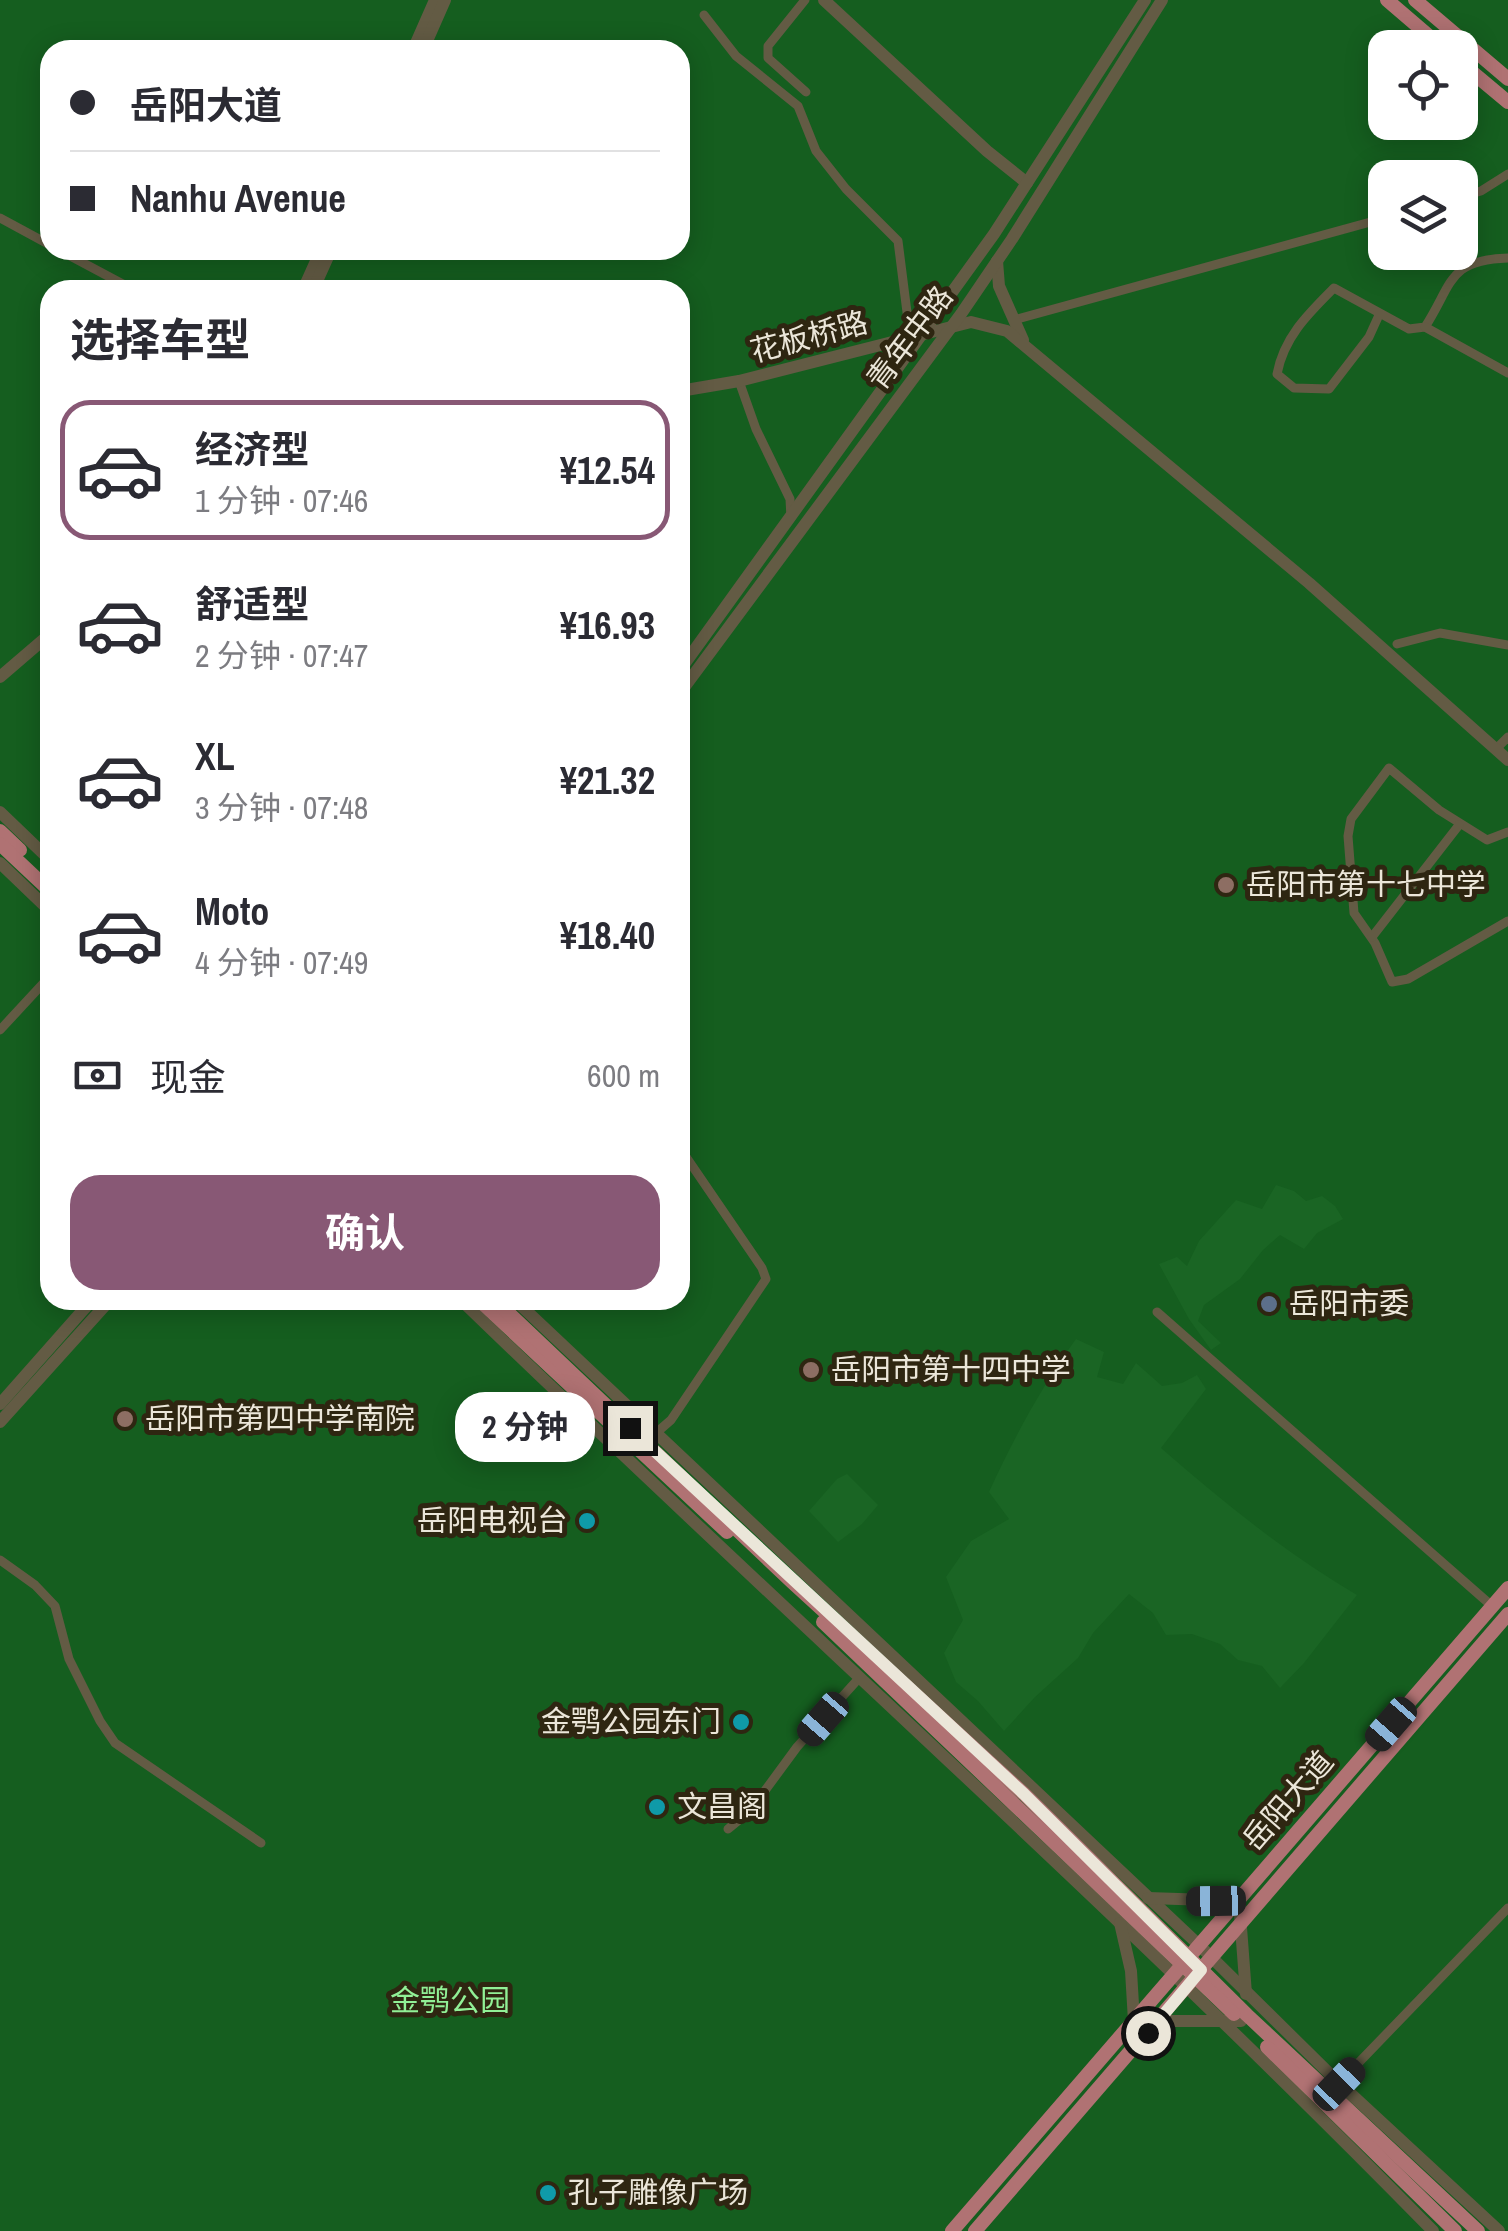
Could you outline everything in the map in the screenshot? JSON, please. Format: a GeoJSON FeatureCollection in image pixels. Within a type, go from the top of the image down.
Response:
{"type":"FeatureCollection","features":[{"type":"Feature","properties":{"kind":"main road"},"geometry":{"type":"LineString","coordinates":[[417,40],[435,0]]}},
{"type":"Feature","properties":{"kind":"main road"},"geometry":{"type":"LineString","coordinates":[[427,40],[445,0]]}},
{"type":"Feature","properties":{"kind":"main road"},"geometry":{"type":"LineString","coordinates":[[824,0],[987,151],[1027,183]]}},
{"type":"Feature","properties":{"kind":"main road","name":"青年中路"},"geometry":{"type":"LineString","coordinates":[[690,656],[791,520],[916,334],[994,234],[1145,0]]}},
{"type":"Feature","properties":{"kind":"main road","name":"青年中路"},"geometry":{"type":"LineString","coordinates":[[690,679],[997,261],[1162,0]]}},
{"type":"Feature","properties":{"kind":"main road"},"geometry":{"type":"LineString","coordinates":[[1387,0],[1422,30]]}},
{"type":"Feature","properties":{"kind":"main road"},"geometry":{"type":"LineString","coordinates":[[1415,0],[1508,79]]}},
{"type":"Feature","properties":{"kind":"main road"},"geometry":{"type":"LineString","coordinates":[[1478,77],[1508,102]]}},
{"type":"Feature","properties":{"kind":"main road"},"geometry":{"type":"LineString","coordinates":[[997,261],[999,286],[1024,342],[1324,596],[1508,760]]}},
{"type":"Feature","properties":{"kind":"main road","name":"花板桥路"},"geometry":{"type":"LineString","coordinates":[[690,390],[971,322],[1007,331],[1024,342]]}},
{"type":"Feature","properties":{"kind":"main road"},"geometry":{"type":"LineString","coordinates":[[0,665],[40,632]]}},
{"type":"Feature","properties":{"kind":"main road"},"geometry":{"type":"LineString","coordinates":[[0,677],[40,643]]}},
{"type":"Feature","properties":{"kind":"main road"},"geometry":{"type":"LineString","coordinates":[[0,812],[40,850]]}},
{"type":"Feature","properties":{"kind":"main road"},"geometry":{"type":"LineString","coordinates":[[0,831],[40,869]]}},
{"type":"Feature","properties":{"kind":"main road"},"geometry":{"type":"LineString","coordinates":[[0,844],[40,882]]}},
{"type":"Feature","properties":{"kind":"main road"},"geometry":{"type":"LineString","coordinates":[[0,863],[40,901]]}},
{"type":"Feature","properties":{"kind":"main road"},"geometry":{"type":"LineString","coordinates":[[0,1404],[83,1310]]}},
{"type":"Feature","properties":{"kind":"main road"},"geometry":{"type":"LineString","coordinates":[[0,1422],[101,1310]]}},
{"type":"Feature","properties":{"kind":"main road"},"geometry":{"type":"LineString","coordinates":[[471,1310],[1120,1922],[1186,1960],[1212,1958],[1339,2084],[1499,2231]]}},
{"type":"Feature","properties":{"kind":"main road"},"geometry":{"type":"LineString","coordinates":[[490,1310],[1186,1960]]}},
{"type":"Feature","properties":{"kind":"main road"},"geometry":{"type":"LineString","coordinates":[[506,1310],[792,1582],[1024,1794],[1120,1898],[1134,2022],[1244,2018]]}},
{"type":"Feature","properties":{"kind":"main road"},"geometry":{"type":"LineString","coordinates":[[526,1310],[1150,1899],[1194,1978],[1224,2021],[1432,2231]]}},
{"type":"Feature","properties":{"kind":"main road","name":"岳阳大道"},"geometry":{"type":"LineString","coordinates":[[952,2231],[1508,1588]]}},
{"type":"Feature","properties":{"kind":"main road","name":"岳阳大道"},"geometry":{"type":"LineString","coordinates":[[975,2231],[1508,1614]]}},
{"type":"Feature","properties":{"kind":"main road"},"geometry":{"type":"LineString","coordinates":[[1120,1898],[1240,1900],[1244,2018],[1454,2231]]}},
{"type":"Feature","properties":{"kind":"main road"},"geometry":{"type":"LineString","coordinates":[[1194,1978],[1244,2018],[1478,2231]]}},
{"type":"Feature","properties":{"kind":"street"},"geometry":{"type":"LineString","coordinates":[[805,0],[768,46],[768,58],[806,92]]}},
{"type":"Feature","properties":{"kind":"street"},"geometry":{"type":"LineString","coordinates":[[704,15],[736,56],[798,106],[816,151],[846,190],[898,241],[916,334]]}},
{"type":"Feature","properties":{"kind":"street"},"geometry":{"type":"LineString","coordinates":[[1478,192],[1508,174]]}},
{"type":"Feature","properties":{"kind":"street"},"geometry":{"type":"LineString","coordinates":[[0,218],[40,240]]}},
{"type":"Feature","properties":{"kind":"street"},"geometry":{"type":"LineString","coordinates":[[1014,320],[1368,223]]}},
{"type":"Feature","properties":{"kind":"street"},"geometry":{"type":"LineString","coordinates":[[1425,326],[1444,290],[1464,266],[1485,259],[1508,258]]}},
{"type":"Feature","properties":{"kind":"street"},"geometry":{"type":"LineString","coordinates":[[78,260],[115,280]]}},
{"type":"Feature","properties":{"kind":"street"},"geometry":{"type":"LineString","coordinates":[[1379,315],[1369,337],[1329,389],[1294,388],[1277,374],[1280,354],[1300,322],[1334,288],[1408,329],[1425,326],[1508,373]]}},
{"type":"Feature","properties":{"kind":"street"},"geometry":{"type":"LineString","coordinates":[[739,381],[756,429],[790,500],[791,520]]}},
{"type":"Feature","properties":{"kind":"street"},"geometry":{"type":"LineString","coordinates":[[1397,644],[1440,634],[1508,645]]}},
{"type":"Feature","properties":{"kind":"street"},"geometry":{"type":"LineString","coordinates":[[1497,748],[1508,737]]}},
{"type":"Feature","properties":{"kind":"street"},"geometry":{"type":"LineString","coordinates":[[1508,832],[1487,840],[1459,825],[1388,768],[1351,819],[1348,836],[1354,912],[1372,937],[1392,982],[1408,978],[1508,921]]}},
{"type":"Feature","properties":{"kind":"street"},"geometry":{"type":"LineString","coordinates":[[1372,937],[1459,825]]}},
{"type":"Feature","properties":{"kind":"street"},"geometry":{"type":"LineString","coordinates":[[0,1030],[40,987]]}},
{"type":"Feature","properties":{"kind":"street"},"geometry":{"type":"LineString","coordinates":[[656,1433],[671,1420],[766,1279],[690,1163]]}},
{"type":"Feature","properties":{"kind":"street"},"geometry":{"type":"LineString","coordinates":[[1157,1312],[1492,1606]]}},
{"type":"Feature","properties":{"kind":"street"},"geometry":{"type":"LineString","coordinates":[[0,1560],[36,1585],[55,1606],[69,1658],[115,1742],[262,1843]]}},
{"type":"Feature","properties":{"kind":"street"},"geometry":{"type":"LineString","coordinates":[[728,1829],[750,1810],[797,1748],[860,1677]]}},
{"type":"Feature","properties":{"kind":"street"},"geometry":{"type":"LineString","coordinates":[[1339,2084],[1508,1908]]}},
{"type":"Feature","properties":{"kind":"green space","name":"金鹗公园"},"geometry":{"type":"Polygon","coordinates":[[[0,0],[1508,0],[1508,2231],[0,2231],[0,0]]]}},
{"type":"Feature","properties":{"kind":"green space"},"geometry":{"type":"Polygon","coordinates":[[[1276,1185],[1294,1191],[1306,1201],[1322,1196],[1343,1219],[1317,1233],[1304,1249],[1280,1235],[1240,1279],[1204,1305],[1198,1321],[1221,1343],[1211,1350],[1159,1264],[1177,1257],[1187,1266],[1199,1241],[1236,1200],[1262,1209],[1276,1185]]]}},
{"type":"Feature","properties":{"kind":"green space"},"geometry":{"type":"Polygon","coordinates":[[[1076,1339],[1104,1352],[1097,1377],[1123,1384],[1136,1363],[1162,1386],[1182,1383],[1197,1375],[1206,1389],[1161,1448],[1256,1526],[1357,1595],[1280,1688],[1262,1666],[1238,1660],[1220,1644],[1192,1634],[1166,1635],[1153,1613],[1129,1594],[1093,1633],[1078,1658],[1004,1731],[956,1682],[944,1653],[963,1620],[946,1577],[971,1541],[1009,1519],[989,1492],[1029,1413],[1076,1339]]]}},
{"type":"Feature","properties":{"kind":"green space"},"geometry":{"type":"Polygon","coordinates":[[[847,1474],[878,1505],[862,1524],[838,1542],[809,1511],[837,1479],[847,1474]]]}},
{"type":"Feature","properties":{"kind":"place","name":"岳阳市第十七中学"},"geometry":{"type":"Point","coordinates":[1226,885]}},
{"type":"Feature","properties":{"kind":"place","name":"岳阳市委"},"geometry":{"type":"Point","coordinates":[1269,1304]}},
{"type":"Feature","properties":{"kind":"place","name":"岳阳市第十四中学"},"geometry":{"type":"Point","coordinates":[811,1370]}},
{"type":"Feature","properties":{"kind":"place","name":"岳阳市第四中学南院"},"geometry":{"type":"Point","coordinates":[125,1419]}},
{"type":"Feature","properties":{"kind":"place","name":"岳阳电视台"},"geometry":{"type":"Point","coordinates":[587,1521]}},
{"type":"Feature","properties":{"kind":"place","name":"金鹗公园东门"},"geometry":{"type":"Point","coordinates":[741,1722]}},
{"type":"Feature","properties":{"kind":"place","name":"文昌阁"},"geometry":{"type":"Point","coordinates":[657,1807]}},
{"type":"Feature","properties":{"kind":"place","name":"孔子雕像广场"},"geometry":{"type":"Point","coordinates":[548,2193]}},
{"type":"Feature","properties":{"kind":"route"},"geometry":{"type":"LineString","coordinates":[[630,1428],[1024,1794],[1201,1970],[1148,2033]]}}]}
